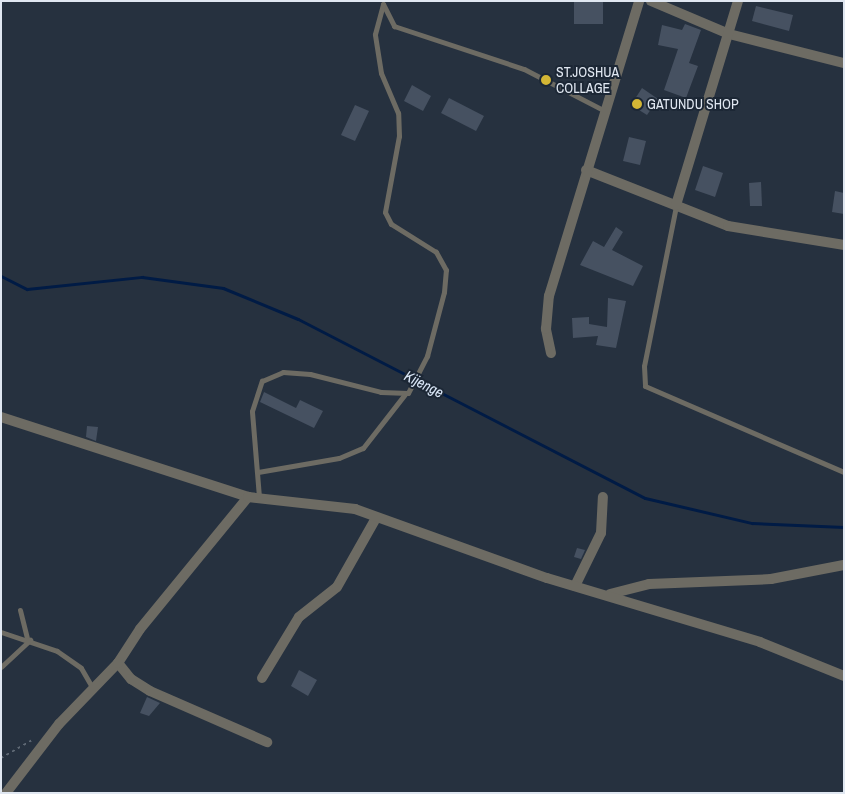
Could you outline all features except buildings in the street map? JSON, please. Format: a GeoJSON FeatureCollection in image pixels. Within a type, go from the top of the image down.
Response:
{"type":"FeatureCollection","features":[{"type":"Feature","properties":{"kind":"street"},"geometry":{"type":"LineString","coordinates":[[551,353],[546,329],[549,296],[639,1]]}},
{"type":"Feature","properties":{"kind":"street"},"geometry":{"type":"LineString","coordinates":[[651,1],[729,34],[844,63]]}},
{"type":"Feature","properties":{"kind":"street"},"geometry":{"type":"LineString","coordinates":[[676,205],[738,1]]}},
{"type":"Feature","properties":{"kind":"street"},"geometry":{"type":"LineString","coordinates":[[586,170],[676,205],[764,235],[844,246]]}},
{"type":"Feature","properties":{"kind":"street"},"geometry":{"type":"LineString","coordinates":[[1,418],[253,497],[320,502],[376,518],[575,586],[760,642],[844,676]]}},
{"type":"Feature","properties":{"kind":"street"},"geometry":{"type":"LineString","coordinates":[[6,793],[59,724],[118,663],[140,629],[253,497]]}},
{"type":"Feature","properties":{"kind":"street"},"geometry":{"type":"LineString","coordinates":[[575,586],[601,533],[603,497]]}},
{"type":"Feature","properties":{"kind":"street"},"geometry":{"type":"LineString","coordinates":[[262,678],[299,617],[337,586],[376,518]]}},
{"type":"Feature","properties":{"kind":"street"},"geometry":{"type":"LineString","coordinates":[[609,595],[648,584],[771,579],[844,565]]}},
{"type":"Feature","properties":{"kind":"street"},"geometry":{"type":"LineString","coordinates":[[118,663],[132,679],[150,691],[267,742]]}},
{"type":"Feature","properties":{"kind":"lane"},"geometry":{"type":"LineString","coordinates":[[383,3],[394,26],[524,70],[604,111]]}},
{"type":"Feature","properties":{"kind":"lane"},"geometry":{"type":"LineString","coordinates":[[258,472],[339,458],[363,448],[407,393],[423,366],[447,278],[436,252],[391,224],[385,212],[399,136],[398,113],[381,73],[375,34],[383,3]]}},
{"type":"Feature","properties":{"kind":"lane"},"geometry":{"type":"LineString","coordinates":[[676,205],[644,366],[645,386],[844,472]]}},
{"type":"Feature","properties":{"kind":"lane"},"geometry":{"type":"LineString","coordinates":[[253,497],[258,472],[252,411],[265,378],[283,372],[310,374],[381,392],[407,393]]}},
{"type":"Feature","properties":{"kind":"lane"},"geometry":{"type":"LineString","coordinates":[[20,610],[28,640]]}},
{"type":"Feature","properties":{"kind":"lane"},"geometry":{"type":"LineString","coordinates":[[1,632],[57,651],[80,668],[93,689]]}},
{"type":"Feature","properties":{"kind":"lane"},"geometry":{"type":"LineString","coordinates":[[2,667],[28,640]]}},
{"type":"Feature","properties":{"kind":"path"},"geometry":{"type":"LineString","coordinates":[[1,758],[42,734]]}},
{"type":"Feature","properties":{"kind":"waterway","name":"Kijenge"},"geometry":{"type":"LineString","coordinates":[[1,276],[27,289],[142,277],[223,288],[298,319],[645,498],[752,523],[844,527]]}},
{"type":"Feature","properties":{"kind":"place","name":"ST.JOSHUA COLLAGE"},"geometry":{"type":"Point","coordinates":[546,80]}},
{"type":"Feature","properties":{"kind":"place","name":"GATUNDU SHOP"},"geometry":{"type":"Point","coordinates":[637,104]}}]}
